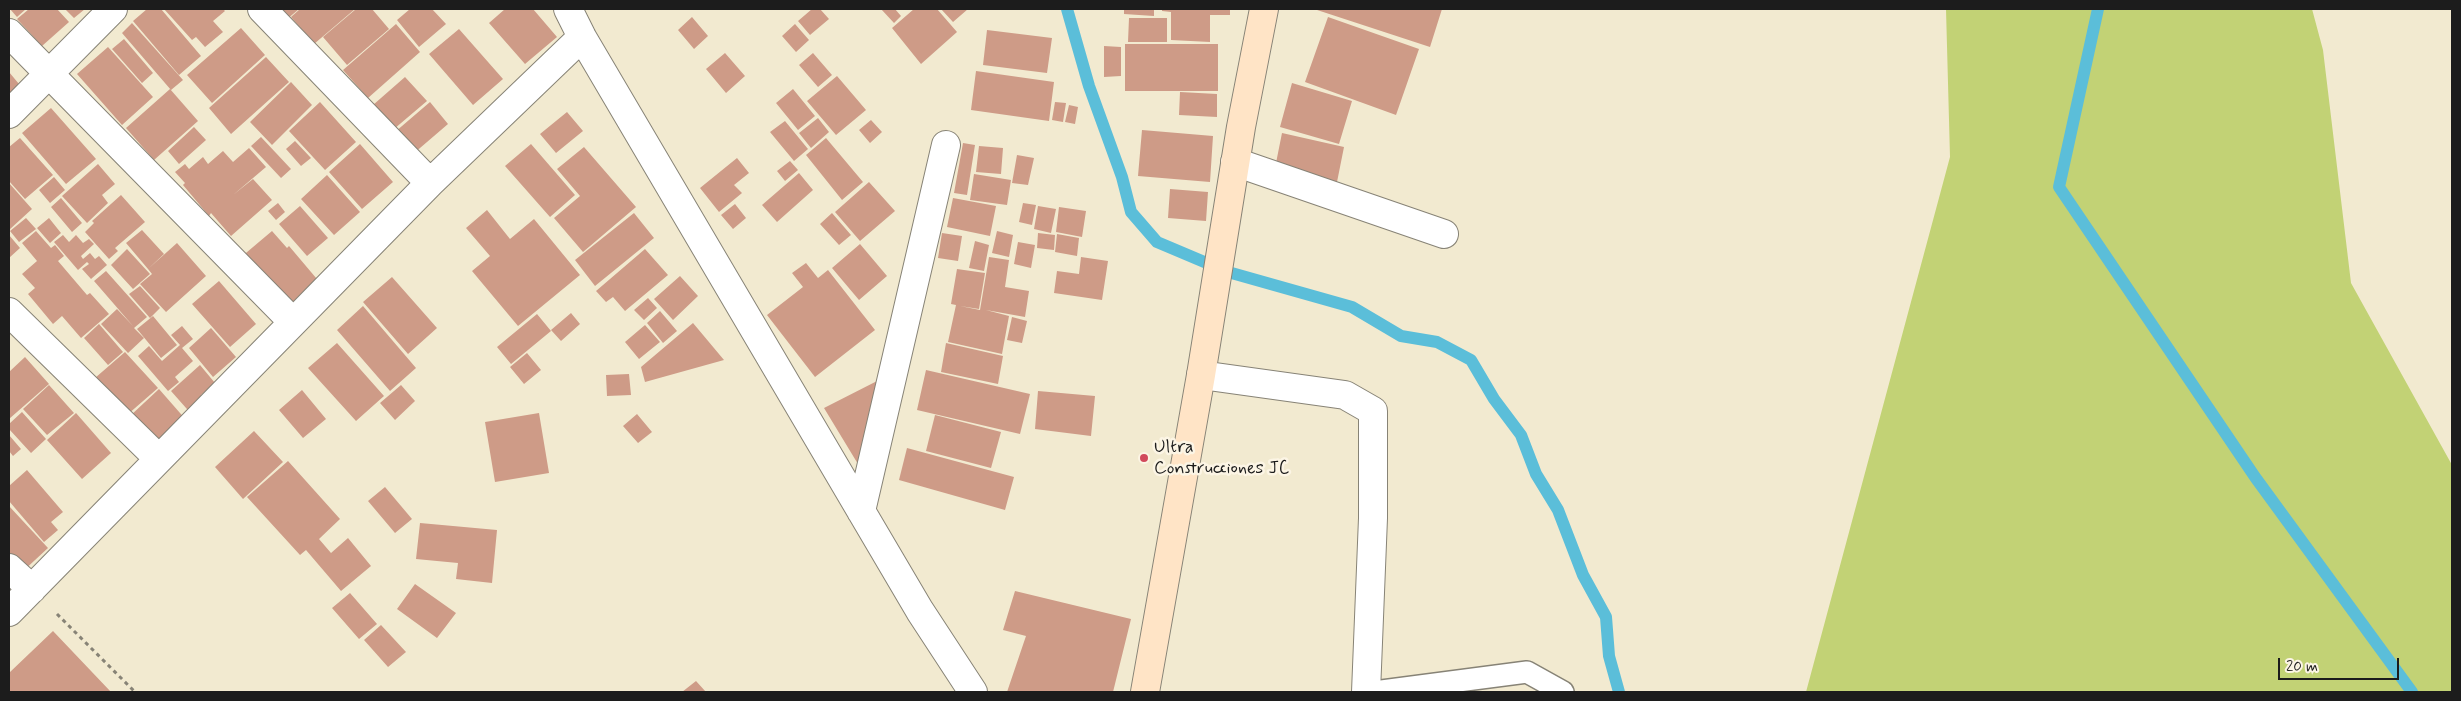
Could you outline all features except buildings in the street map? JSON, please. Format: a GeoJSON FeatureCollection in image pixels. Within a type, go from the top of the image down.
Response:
{"type":"FeatureCollection","features":[{"type":"Feature","properties":{"kind":"main road"},"geometry":{"type":"LineString","coordinates":[[1145,692],[1201,375],[1235,162],[1264,9]]}},
{"type":"Feature","properties":{"kind":"street"},"geometry":{"type":"LineString","coordinates":[[9,114],[48,72],[113,9]]}},
{"type":"Feature","properties":{"kind":"street"},"geometry":{"type":"LineString","coordinates":[[262,9],[430,183]]}},
{"type":"Feature","properties":{"kind":"street"},"geometry":{"type":"LineString","coordinates":[[568,9],[582,36],[920,611],[974,692]]}},
{"type":"Feature","properties":{"kind":"street"},"geometry":{"type":"LineString","coordinates":[[9,33],[293,322]]}},
{"type":"Feature","properties":{"kind":"street"},"geometry":{"type":"LineString","coordinates":[[9,612],[430,183],[582,36]]}},
{"type":"Feature","properties":{"kind":"street"},"geometry":{"type":"LineString","coordinates":[[861,511],[946,145]]}},
{"type":"Feature","properties":{"kind":"street"},"geometry":{"type":"LineString","coordinates":[[1235,162],[1444,234]]}},
{"type":"Feature","properties":{"kind":"street"},"geometry":{"type":"LineString","coordinates":[[9,312],[159,459]]}},
{"type":"Feature","properties":{"kind":"street"},"geometry":{"type":"LineString","coordinates":[[1201,375],[1345,395],[1373,411],[1373,518],[1366,692]]}},
{"type":"Feature","properties":{"kind":"street"},"geometry":{"type":"LineString","coordinates":[[9,568],[32,589]]}},
{"type":"Feature","properties":{"kind":"lane"},"geometry":{"type":"LineString","coordinates":[[1374,692],[1527,672],[1563,692]]}},
{"type":"Feature","properties":{"kind":"path"},"geometry":{"type":"LineString","coordinates":[[32,589],[135,692]]}},
{"type":"Feature","properties":{"kind":"green space"},"geometry":{"type":"Polygon","coordinates":[[[1946,9],[2312,9],[2323,50],[2351,283],[2452,465],[2452,692],[1806,692],[1950,157],[1946,9]]]}},
{"type":"Feature","properties":{"kind":"waterway"},"geometry":{"type":"LineString","coordinates":[[1067,9],[1089,86],[1122,177],[1131,212],[1157,242],[1228,272],[1352,307],[1401,336],[1437,342],[1471,360],[1494,399],[1521,435],[1536,474],[1558,510],[1583,575],[1606,617],[1609,656],[1619,692]]}},
{"type":"Feature","properties":{"kind":"waterway"},"geometry":{"type":"LineString","coordinates":[[2098,9],[2059,187],[2255,477],[2412,692]]}},
{"type":"Feature","properties":{"kind":"place","name":"Ultra Construcciones JC"},"geometry":{"type":"Point","coordinates":[1144,458]}}]}
